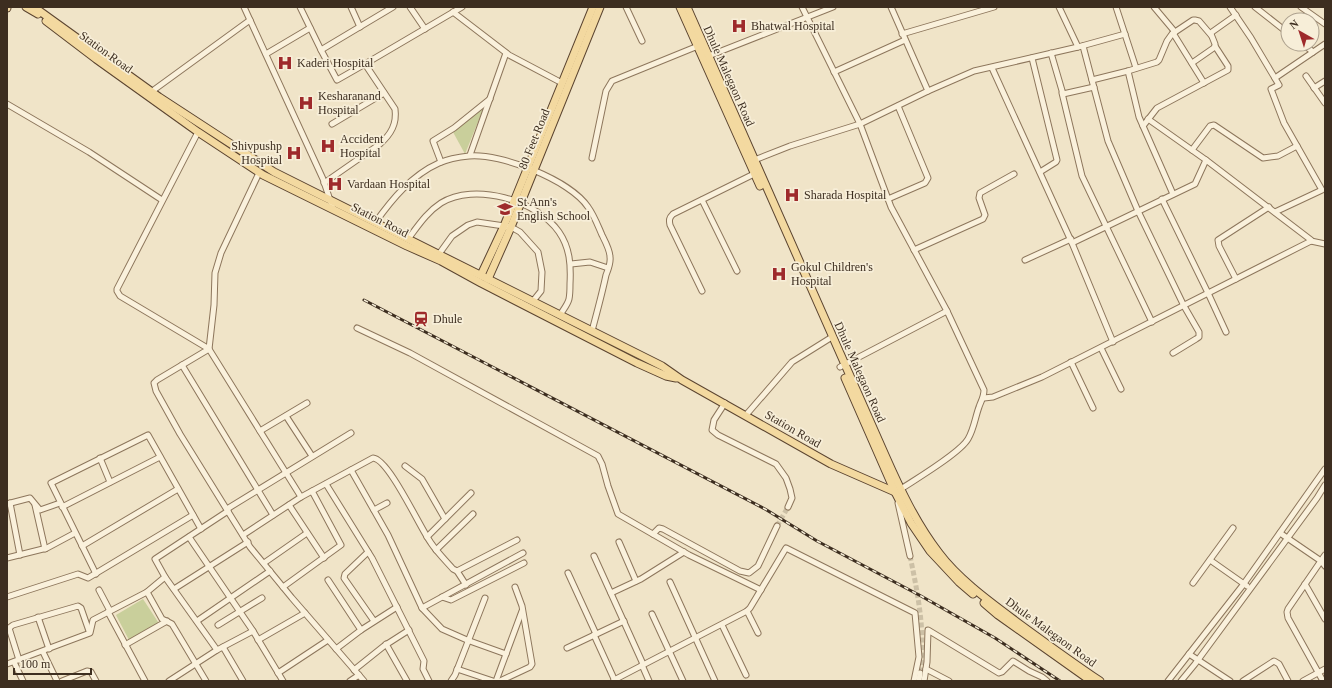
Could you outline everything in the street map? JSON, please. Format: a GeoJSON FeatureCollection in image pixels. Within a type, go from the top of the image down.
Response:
{"type":"FeatureCollection","features":[{"type":"Feature","properties":{"kind":"main road","name":"Station Road"},"geometry":{"type":"LineString","coordinates":[[26,7],[34,11],[96,60],[259,173],[407,246],[441,260],[481,283],[637,363],[666,376],[682,380]]}},
{"type":"Feature","properties":{"kind":"main road","name":"Station Road"},"geometry":{"type":"LineString","coordinates":[[34,7],[151,92],[277,174],[664,367],[682,380],[831,464],[898,490]]}},
{"type":"Feature","properties":{"kind":"main road","name":"80 Feet Road"},"geometry":{"type":"LineString","coordinates":[[531,169],[562,83],[593,7]]}},
{"type":"Feature","properties":{"kind":"main road","name":"80 Feet Road"},"geometry":{"type":"LineString","coordinates":[[488,279],[517,202],[600,7]]}},
{"type":"Feature","properties":{"kind":"main road"},"geometry":{"type":"LineString","coordinates":[[680,7],[698,46],[705,57]]}},
{"type":"Feature","properties":{"kind":"main road","name":"Dhule Malegaon Road"},"geometry":{"type":"LineString","coordinates":[[687,7],[705,57],[898,490],[911,523],[930,551],[959,582],[998,615],[1091,681]]}},
{"type":"Feature","properties":{"kind":"main road","name":"80 Feet Road"},"geometry":{"type":"LineString","coordinates":[[481,275],[508,227]]}},
{"type":"Feature","properties":{"kind":"main road","name":"Dhule Malegaon Road"},"geometry":{"type":"LineString","coordinates":[[898,490],[940,554],[971,586],[994,605],[1100,681]]}},
{"type":"Feature","properties":{"kind":"street"},"geometry":{"type":"LineString","coordinates":[[244,7],[324,183],[333,209]]}},
{"type":"Feature","properties":{"kind":"street"},"geometry":{"type":"LineString","coordinates":[[300,7],[337,80],[462,7]]}},
{"type":"Feature","properties":{"kind":"street"},"geometry":{"type":"LineString","coordinates":[[351,7],[360,27]]}},
{"type":"Feature","properties":{"kind":"street"},"geometry":{"type":"LineString","coordinates":[[321,50],[393,7]]}},
{"type":"Feature","properties":{"kind":"street"},"geometry":{"type":"LineString","coordinates":[[410,7],[425,28]]}},
{"type":"Feature","properties":{"kind":"street"},"geometry":{"type":"LineString","coordinates":[[626,7],[642,41]]}},
{"type":"Feature","properties":{"kind":"street"},"geometry":{"type":"LineString","coordinates":[[802,7],[860,124],[891,207],[947,311],[984,390],[984,398],[979,406],[973,429],[967,442],[953,454],[898,490],[910,556]]}},
{"type":"Feature","properties":{"kind":"street"},"geometry":{"type":"LineString","coordinates":[[705,57],[833,7]]}},
{"type":"Feature","properties":{"kind":"street"},"geometry":{"type":"LineString","coordinates":[[890,7],[928,91]]}},
{"type":"Feature","properties":{"kind":"street"},"geometry":{"type":"LineString","coordinates":[[902,34],[994,7]]}},
{"type":"Feature","properties":{"kind":"street"},"geometry":{"type":"LineString","coordinates":[[1059,7],[1080,47],[1092,80],[1108,141],[1138,211],[1199,334],[1196,340],[1173,353]]}},
{"type":"Feature","properties":{"kind":"street"},"geometry":{"type":"LineString","coordinates":[[1116,7],[1136,68]]}},
{"type":"Feature","properties":{"kind":"street"},"geometry":{"type":"LineString","coordinates":[[1154,7],[1174,32],[1204,83]]}},
{"type":"Feature","properties":{"kind":"street"},"geometry":{"type":"LineString","coordinates":[[1230,7],[1279,84],[1271,89],[1284,123],[1322,190],[1275,212]]}},
{"type":"Feature","properties":{"kind":"street"},"geometry":{"type":"LineString","coordinates":[[1255,7],[1280,27]]}},
{"type":"Feature","properties":{"kind":"street"},"geometry":{"type":"LineString","coordinates":[[1301,7],[1325,24]]}},
{"type":"Feature","properties":{"kind":"street"},"geometry":{"type":"LineString","coordinates":[[454,12],[506,53],[562,83]]}},
{"type":"Feature","properties":{"kind":"street"},"geometry":{"type":"LineString","coordinates":[[1211,36],[1212,32],[1236,15]]}},
{"type":"Feature","properties":{"kind":"street"},"geometry":{"type":"LineString","coordinates":[[151,92],[250,20]]}},
{"type":"Feature","properties":{"kind":"street"},"geometry":{"type":"LineString","coordinates":[[1092,80],[1128,71],[1158,61],[1167,41],[1174,32],[1195,20],[1199,21],[1211,36],[1215,46],[1228,66],[1228,70],[1157,108],[1143,126]]}},
{"type":"Feature","properties":{"kind":"street"},"geometry":{"type":"LineString","coordinates":[[266,54],[310,28]]}},
{"type":"Feature","properties":{"kind":"street"},"geometry":{"type":"LineString","coordinates":[[752,161],[790,146],[860,124],[928,91],[974,71],[1052,54],[1125,34]]}},
{"type":"Feature","properties":{"kind":"street"},"geometry":{"type":"LineString","coordinates":[[834,72],[905,40]]}},
{"type":"Feature","properties":{"kind":"street"},"geometry":{"type":"LineString","coordinates":[[592,158],[606,91],[612,81],[698,46]]}},
{"type":"Feature","properties":{"kind":"street"},"geometry":{"type":"LineString","coordinates":[[1192,63],[1213,49],[1215,46]]}},
{"type":"Feature","properties":{"kind":"street"},"geometry":{"type":"LineString","coordinates":[[1275,78],[1313,52]]}},
{"type":"Feature","properties":{"kind":"street"},"geometry":{"type":"LineString","coordinates":[[470,156],[506,53]]}},
{"type":"Feature","properties":{"kind":"street"},"geometry":{"type":"LineString","coordinates":[[1052,54],[1082,176],[1152,322]]}},
{"type":"Feature","properties":{"kind":"street"},"geometry":{"type":"LineString","coordinates":[[1032,58],[1057,160],[1040,172]]}},
{"type":"Feature","properties":{"kind":"street"},"geometry":{"type":"LineString","coordinates":[[324,183],[380,144],[388,137],[392,130],[396,116],[395,109],[365,64]]}},
{"type":"Feature","properties":{"kind":"street"},"geometry":{"type":"LineString","coordinates":[[992,68],[1071,241],[1113,342]]}},
{"type":"Feature","properties":{"kind":"street"},"geometry":{"type":"LineString","coordinates":[[1128,71],[1139,117],[1173,194]]}},
{"type":"Feature","properties":{"kind":"street"},"geometry":{"type":"LineString","coordinates":[[1306,76],[1325,103]]}},
{"type":"Feature","properties":{"kind":"street"},"geometry":{"type":"LineString","coordinates":[[1314,88],[1325,81]]}},
{"type":"Feature","properties":{"kind":"street"},"geometry":{"type":"LineString","coordinates":[[1062,93],[1064,94],[1094,88]]}},
{"type":"Feature","properties":{"kind":"street"},"geometry":{"type":"LineString","coordinates":[[332,124],[384,93]]}},
{"type":"Feature","properties":{"kind":"street"},"geometry":{"type":"LineString","coordinates":[[441,162],[433,141],[454,128],[490,98]]}},
{"type":"Feature","properties":{"kind":"street"},"geometry":{"type":"LineString","coordinates":[[7,104],[89,152],[162,200]]}},
{"type":"Feature","properties":{"kind":"street"},"geometry":{"type":"LineString","coordinates":[[888,199],[925,183],[928,178],[898,106]]}},
{"type":"Feature","properties":{"kind":"street"},"geometry":{"type":"LineString","coordinates":[[1148,119],[1269,207],[1311,241],[1325,244]]}},
{"type":"Feature","properties":{"kind":"street"},"geometry":{"type":"LineString","coordinates":[[1192,150],[1210,126],[1214,125],[1263,158],[1278,156],[1297,146]]}},
{"type":"Feature","properties":{"kind":"street"},"geometry":{"type":"LineString","coordinates":[[198,132],[162,200],[117,291],[120,296],[209,349],[301,497]]}},
{"type":"Feature","properties":{"kind":"street"},"geometry":{"type":"LineString","coordinates":[[376,223],[389,203],[400,191],[426,171],[441,162],[470,156],[494,158],[531,169],[558,181],[571,190],[588,206],[597,223],[611,258],[592,331]]}},
{"type":"Feature","properties":{"kind":"street"},"geometry":{"type":"LineString","coordinates":[[1025,260],[1106,226],[1194,184],[1206,160]]}},
{"type":"Feature","properties":{"kind":"street"},"geometry":{"type":"LineString","coordinates":[[209,349],[214,305],[215,273],[220,253],[259,173]]}},
{"type":"Feature","properties":{"kind":"street"},"geometry":{"type":"LineString","coordinates":[[702,291],[669,221],[670,217],[673,214],[757,173]]}},
{"type":"Feature","properties":{"kind":"street"},"geometry":{"type":"LineString","coordinates":[[914,250],[983,219],[985,215],[979,198],[980,193],[1014,174]]}},
{"type":"Feature","properties":{"kind":"street"},"geometry":{"type":"LineString","coordinates":[[408,239],[430,212],[441,203],[452,198],[476,194],[495,195],[517,202],[535,211],[547,220],[558,230],[565,242],[571,264],[569,300],[560,315]]}},
{"type":"Feature","properties":{"kind":"street"},"geometry":{"type":"LineString","coordinates":[[1162,199],[1226,332]]}},
{"type":"Feature","properties":{"kind":"street"},"geometry":{"type":"LineString","coordinates":[[702,200],[737,271]]}},
{"type":"Feature","properties":{"kind":"street"},"geometry":{"type":"LineString","coordinates":[[1236,279],[1218,246],[1218,240],[1269,207]]}},
{"type":"Feature","properties":{"kind":"street"},"geometry":{"type":"LineString","coordinates":[[439,254],[452,236],[468,225],[477,222],[508,227],[520,232],[538,252],[542,272],[541,291],[533,301]]}},
{"type":"Feature","properties":{"kind":"street"},"geometry":{"type":"LineString","coordinates":[[984,398],[993,397],[1072,362],[1311,241]]}},
{"type":"Feature","properties":{"kind":"street"},"geometry":{"type":"LineString","coordinates":[[571,264],[590,262],[608,268]]}},
{"type":"Feature","properties":{"kind":"street"},"geometry":{"type":"LineString","coordinates":[[842,366],[947,311]]}},
{"type":"Feature","properties":{"kind":"street"},"geometry":{"type":"LineString","coordinates":[[357,328],[410,353],[598,456],[618,514],[684,552],[761,590]]}},
{"type":"Feature","properties":{"kind":"street"},"geometry":{"type":"LineString","coordinates":[[746,415],[792,362],[830,337]]}},
{"type":"Feature","properties":{"kind":"street"},"geometry":{"type":"LineString","coordinates":[[1101,348],[1121,389]]}},
{"type":"Feature","properties":{"kind":"street"},"geometry":{"type":"LineString","coordinates":[[209,349],[155,381],[154,386],[180,434],[243,535],[283,587],[364,681]]}},
{"type":"Feature","properties":{"kind":"street"},"geometry":{"type":"LineString","coordinates":[[1072,362],[1092,408]]}},
{"type":"Feature","properties":{"kind":"street"},"geometry":{"type":"LineString","coordinates":[[182,364],[273,515]]}},
{"type":"Feature","properties":{"kind":"street"},"geometry":{"type":"LineString","coordinates":[[260,431],[307,403]]}},
{"type":"Feature","properties":{"kind":"street"},"geometry":{"type":"LineString","coordinates":[[724,403],[714,420],[712,430],[718,435],[776,464],[786,478],[790,489],[792,498],[788,508]]}},
{"type":"Feature","properties":{"kind":"street"},"geometry":{"type":"LineString","coordinates":[[286,416],[312,456]]}},
{"type":"Feature","properties":{"kind":"street"},"geometry":{"type":"LineString","coordinates":[[217,650],[165,577],[155,559],[257,490],[351,434]]}},
{"type":"Feature","properties":{"kind":"street"},"geometry":{"type":"LineString","coordinates":[[96,574],[51,483],[148,435],[201,529]]}},
{"type":"Feature","properties":{"kind":"street"},"geometry":{"type":"LineString","coordinates":[[20,555],[9,503],[30,498],[40,510],[61,505],[160,457]]}},
{"type":"Feature","properties":{"kind":"street"},"geometry":{"type":"LineString","coordinates":[[100,458],[110,482]]}},
{"type":"Feature","properties":{"kind":"street"},"geometry":{"type":"LineString","coordinates":[[243,535],[301,497],[373,458],[381,461],[390,472],[427,537],[436,550],[453,569],[457,571],[466,585]]}},
{"type":"Feature","properties":{"kind":"street"},"geometry":{"type":"LineString","coordinates":[[405,466],[422,479],[445,519]]}},
{"type":"Feature","properties":{"kind":"street"},"geometry":{"type":"LineString","coordinates":[[1168,681],[1244,584],[1325,469]]}},
{"type":"Feature","properties":{"kind":"street"},"geometry":{"type":"LineString","coordinates":[[351,470],[391,541],[422,608],[440,628],[467,640],[506,654]]}},
{"type":"Feature","properties":{"kind":"street"},"geometry":{"type":"LineString","coordinates":[[326,484],[368,552],[397,607],[424,661],[423,669],[429,681]]}},
{"type":"Feature","properties":{"kind":"street"},"geometry":{"type":"LineString","coordinates":[[1181,681],[1288,538],[1325,485]]}},
{"type":"Feature","properties":{"kind":"street"},"geometry":{"type":"LineString","coordinates":[[82,546],[178,489]]}},
{"type":"Feature","properties":{"kind":"street"},"geometry":{"type":"LineString","coordinates":[[283,587],[340,546],[340,543],[312,491]]}},
{"type":"Feature","properties":{"kind":"street"},"geometry":{"type":"LineString","coordinates":[[427,537],[471,493]]}},
{"type":"Feature","properties":{"kind":"street"},"geometry":{"type":"LineString","coordinates":[[374,510],[386,503]]}},
{"type":"Feature","properties":{"kind":"street"},"geometry":{"type":"LineString","coordinates":[[35,504],[44,549]]}},
{"type":"Feature","properties":{"kind":"street"},"geometry":{"type":"LineString","coordinates":[[289,505],[324,558]]}},
{"type":"Feature","properties":{"kind":"street"},"geometry":{"type":"LineString","coordinates":[[436,550],[473,514]]}},
{"type":"Feature","properties":{"kind":"street"},"geometry":{"type":"LineString","coordinates":[[7,597],[78,574],[88,578],[193,515]]}},
{"type":"Feature","properties":{"kind":"street"},"geometry":{"type":"LineString","coordinates":[[653,534],[659,528],[663,529],[740,571],[749,573],[758,566],[777,526]]}},
{"type":"Feature","properties":{"kind":"street"},"geometry":{"type":"LineString","coordinates":[[1193,583],[1233,528]]}},
{"type":"Feature","properties":{"kind":"street"},"geometry":{"type":"LineString","coordinates":[[7,558],[44,549],[75,533]]}},
{"type":"Feature","properties":{"kind":"street"},"geometry":{"type":"LineString","coordinates":[[264,563],[307,533]]}},
{"type":"Feature","properties":{"kind":"street"},"geometry":{"type":"LineString","coordinates":[[1280,533],[1321,561],[1325,566]]}},
{"type":"Feature","properties":{"kind":"street"},"geometry":{"type":"LineString","coordinates":[[189,537],[253,631],[283,681]]}},
{"type":"Feature","properties":{"kind":"street"},"geometry":{"type":"LineString","coordinates":[[457,571],[517,540]]}},
{"type":"Feature","properties":{"kind":"street"},"geometry":{"type":"LineString","coordinates":[[174,590],[248,542]]}},
{"type":"Feature","properties":{"kind":"street"},"geometry":{"type":"LineString","coordinates":[[619,542],[636,581]]}},
{"type":"Feature","properties":{"kind":"street"},"geometry":{"type":"LineString","coordinates":[[568,573],[615,680],[747,611],[786,548],[915,613],[919,657],[914,681]]}},
{"type":"Feature","properties":{"kind":"street"},"geometry":{"type":"LineString","coordinates":[[368,552],[345,574],[344,578],[374,621]]}},
{"type":"Feature","properties":{"kind":"street"},"geometry":{"type":"LineString","coordinates":[[611,593],[636,581],[684,552]]}},
{"type":"Feature","properties":{"kind":"street"},"geometry":{"type":"LineString","coordinates":[[422,608],[523,554]]}},
{"type":"Feature","properties":{"kind":"street"},"geometry":{"type":"LineString","coordinates":[[1323,681],[1287,615],[1288,609],[1325,555]]}},
{"type":"Feature","properties":{"kind":"street"},"geometry":{"type":"LineString","coordinates":[[594,556],[624,621],[649,681]]}},
{"type":"Feature","properties":{"kind":"street"},"geometry":{"type":"LineString","coordinates":[[1210,560],[1251,588]]}},
{"type":"Feature","properties":{"kind":"street"},"geometry":{"type":"LineString","coordinates":[[442,598],[451,600],[524,563]]}},
{"type":"Feature","properties":{"kind":"street"},"geometry":{"type":"LineString","coordinates":[[197,621],[270,571]]}},
{"type":"Feature","properties":{"kind":"street"},"geometry":{"type":"LineString","coordinates":[[90,632],[93,620],[147,592],[165,577]]}},
{"type":"Feature","properties":{"kind":"street"},"geometry":{"type":"LineString","coordinates":[[328,580],[361,630]]}},
{"type":"Feature","properties":{"kind":"street"},"geometry":{"type":"LineString","coordinates":[[670,582],[715,681]]}},
{"type":"Feature","properties":{"kind":"street"},"geometry":{"type":"LineString","coordinates":[[1306,584],[1325,618]]}},
{"type":"Feature","properties":{"kind":"street"},"geometry":{"type":"LineString","coordinates":[[500,681],[530,667],[532,664],[522,610],[515,587]]}},
{"type":"Feature","properties":{"kind":"street"},"geometry":{"type":"LineString","coordinates":[[99,590],[125,645],[145,681]]}},
{"type":"Feature","properties":{"kind":"street"},"geometry":{"type":"LineString","coordinates":[[147,592],[162,619],[172,624],[206,681]]}},
{"type":"Feature","properties":{"kind":"street"},"geometry":{"type":"LineString","coordinates":[[218,625],[262,598]]}},
{"type":"Feature","properties":{"kind":"street"},"geometry":{"type":"LineString","coordinates":[[451,681],[485,598]]}},
{"type":"Feature","properties":{"kind":"street"},"geometry":{"type":"LineString","coordinates":[[9,628],[12,625],[79,606],[90,632]]}},
{"type":"Feature","properties":{"kind":"street"},"geometry":{"type":"LineString","coordinates":[[336,649],[374,621],[397,607]]}},
{"type":"Feature","properties":{"kind":"street"},"geometry":{"type":"LineString","coordinates":[[457,669],[494,681],[506,654],[522,610]]}},
{"type":"Feature","properties":{"kind":"street"},"geometry":{"type":"LineString","coordinates":[[747,611],[758,633]]}},
{"type":"Feature","properties":{"kind":"street"},"geometry":{"type":"LineString","coordinates":[[258,640],[305,613]]}},
{"type":"Feature","properties":{"kind":"street"},"geometry":{"type":"LineString","coordinates":[[652,614],[682,681]]}},
{"type":"Feature","properties":{"kind":"street"},"geometry":{"type":"LineString","coordinates":[[38,617],[49,649]]}},
{"type":"Feature","properties":{"kind":"street"},"geometry":{"type":"LineString","coordinates":[[125,645],[167,621]]}},
{"type":"Feature","properties":{"kind":"street"},"geometry":{"type":"LineString","coordinates":[[567,648],[624,621]]}},
{"type":"Feature","properties":{"kind":"street"},"geometry":{"type":"LineString","coordinates":[[7,622],[23,681]]}},
{"type":"Feature","properties":{"kind":"street"},"geometry":{"type":"LineString","coordinates":[[722,625],[746,675]]}},
{"type":"Feature","properties":{"kind":"street"},"geometry":{"type":"LineString","coordinates":[[354,670],[386,644],[409,630]]}},
{"type":"Feature","properties":{"kind":"street"},"geometry":{"type":"LineString","coordinates":[[924,681],[928,630],[999,673],[1013,661],[1047,681]]}},
{"type":"Feature","properties":{"kind":"street"},"geometry":{"type":"LineString","coordinates":[[169,681],[217,650],[253,631]]}},
{"type":"Feature","properties":{"kind":"street"},"geometry":{"type":"LineString","coordinates":[[7,664],[43,652],[90,632]]}},
{"type":"Feature","properties":{"kind":"street"},"geometry":{"type":"LineString","coordinates":[[278,673],[328,640]]}},
{"type":"Feature","properties":{"kind":"street"},"geometry":{"type":"LineString","coordinates":[[386,644],[407,681]]}},
{"type":"Feature","properties":{"kind":"street"},"geometry":{"type":"LineString","coordinates":[[223,647],[243,681]]}},
{"type":"Feature","properties":{"kind":"street"},"geometry":{"type":"LineString","coordinates":[[43,652],[57,681]]}},
{"type":"Feature","properties":{"kind":"street"},"geometry":{"type":"LineString","coordinates":[[1189,654],[1197,661],[1230,681]]}},
{"type":"Feature","properties":{"kind":"street"},"geometry":{"type":"LineString","coordinates":[[1246,680],[1274,661],[1279,664],[1288,681]]}},
{"type":"Feature","properties":{"kind":"street"},"geometry":{"type":"LineString","coordinates":[[926,669],[949,681]]}},
{"type":"Feature","properties":{"kind":"street"},"geometry":{"type":"LineString","coordinates":[[1302,681],[1325,669]]}},
{"type":"Feature","properties":{"kind":"street"},"geometry":{"type":"LineString","coordinates":[[62,681],[87,671],[91,672],[96,681]]}},
{"type":"Feature","properties":{"kind":"street"},"geometry":{"type":"LineString","coordinates":[[919,681],[920,673]]}},
{"type":"Feature","properties":{"kind":"street"},"geometry":{"type":"LineString","coordinates":[[350,681],[359,675]]}},
{"type":"Feature","properties":{"kind":"street"},"geometry":{"type":"LineString","coordinates":[[454,675],[458,681]]}},
{"type":"Feature","properties":{"kind":"green space"},"geometry":{"type":"Polygon","coordinates":[[[484,107],[465,154],[453,132],[484,107]]]}},
{"type":"Feature","properties":{"kind":"green space"},"geometry":{"type":"Polygon","coordinates":[[[143,599],[160,625],[130,642],[116,615],[143,599]]]}},
{"type":"Feature","properties":{"kind":"tunnel"},"geometry":{"type":"LineString","coordinates":[[777,526],[788,507]]}},
{"type":"Feature","properties":{"kind":"tunnel"},"geometry":{"type":"LineString","coordinates":[[910,556],[922,629],[922,659],[920,673]]}},
{"type":"Feature","properties":{"kind":"railway"},"geometry":{"type":"LineString","coordinates":[[364,300],[765,509],[817,541],[921,596],[995,638],[1060,681]]}},
{"type":"Feature","properties":{"kind":"place","name":"Bhatwal Hospital"},"geometry":{"type":"Point","coordinates":[739,26]}},
{"type":"Feature","properties":{"kind":"place","name":"Kaderi Hospital"},"geometry":{"type":"Point","coordinates":[285,63]}},
{"type":"Feature","properties":{"kind":"place","name":"Kesharanand Hospital"},"geometry":{"type":"Point","coordinates":[306,103]}},
{"type":"Feature","properties":{"kind":"place","name":"Accident Hospital"},"geometry":{"type":"Point","coordinates":[328,146]}},
{"type":"Feature","properties":{"kind":"place","name":"Shivpushp Hospital"},"geometry":{"type":"Point","coordinates":[294,153]}},
{"type":"Feature","properties":{"kind":"place","name":"Vardaan Hospital"},"geometry":{"type":"Point","coordinates":[335,184]}},
{"type":"Feature","properties":{"kind":"place","name":"Sharada Hospital"},"geometry":{"type":"Point","coordinates":[792,195]}},
{"type":"Feature","properties":{"kind":"place","name":"St Ann's English School"},"geometry":{"type":"Point","coordinates":[505,209]}},
{"type":"Feature","properties":{"kind":"place","name":"Gokul Children's Hospital"},"geometry":{"type":"Point","coordinates":[779,274]}},
{"type":"Feature","properties":{"kind":"place","name":"Dhule"},"geometry":{"type":"Point","coordinates":[421,319]}}]}
